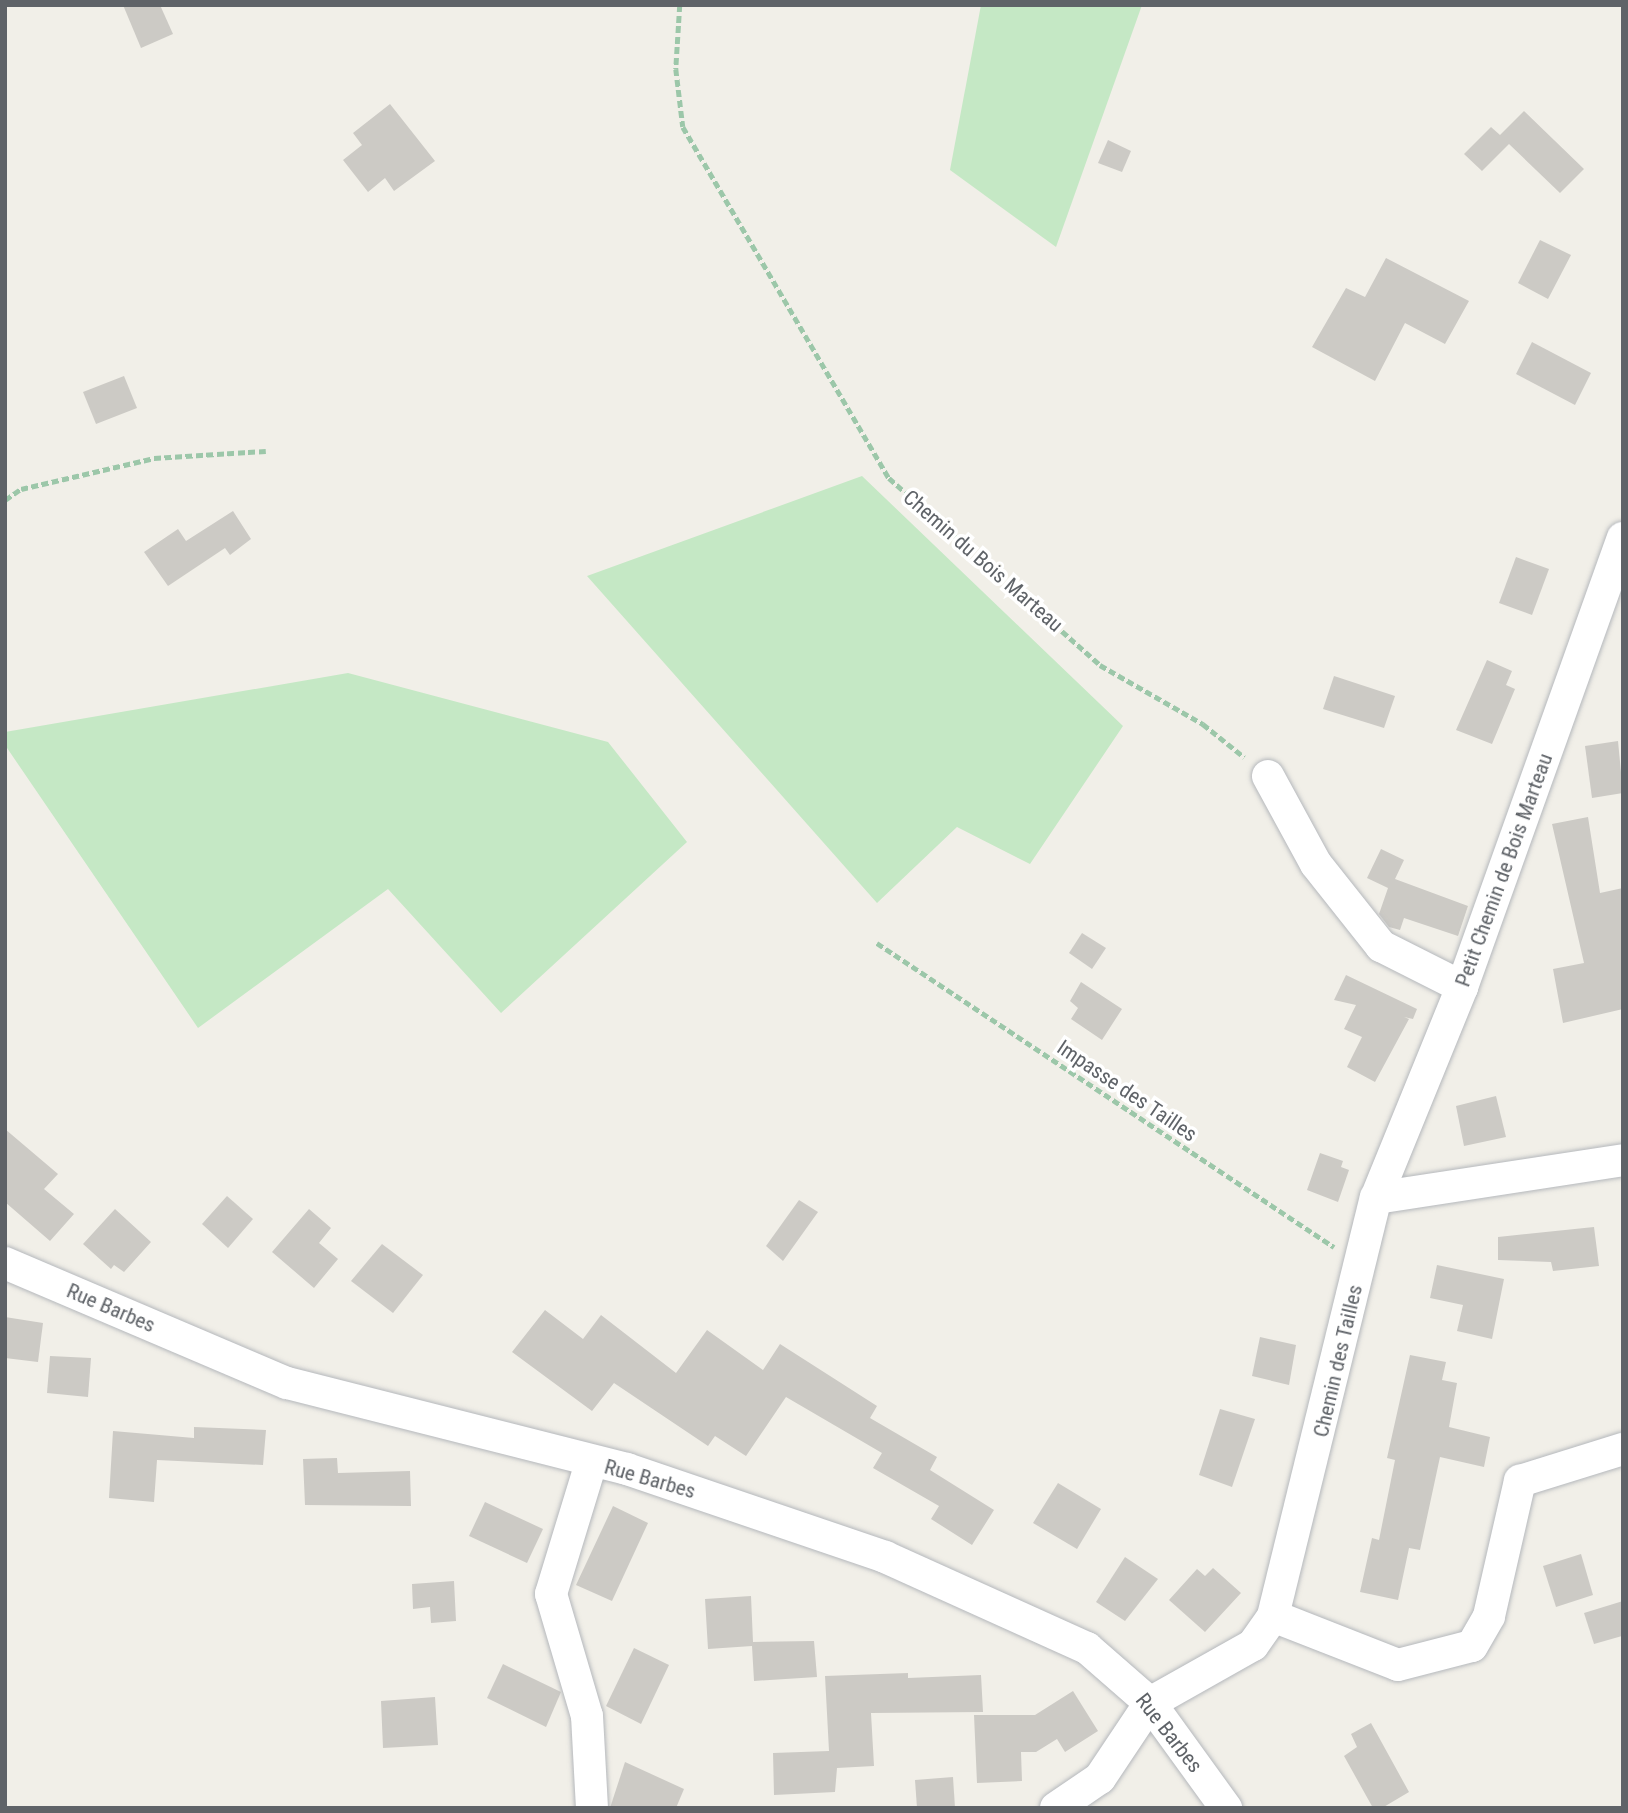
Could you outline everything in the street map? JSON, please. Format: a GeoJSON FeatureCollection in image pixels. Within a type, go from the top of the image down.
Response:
{"type":"FeatureCollection","features":[{"type":"Feature","properties":{"kind":"street","name":"Petit Chemin de Bois Marteau"},"geometry":{"type":"LineString","coordinates":[[1376,1198],[1462,987],[1623,538]]}},
{"type":"Feature","properties":{"kind":"street"},"geometry":{"type":"LineString","coordinates":[[1268,776],[1316,864],[1381,946],[1462,987]]}},
{"type":"Feature","properties":{"kind":"street"},"geometry":{"type":"LineString","coordinates":[[1376,1198],[1623,1160]]}},
{"type":"Feature","properties":{"kind":"street","name":"Chemin des Tailles"},"geometry":{"type":"LineString","coordinates":[[1150,1703],[1252,1645],[1273,1616],[1376,1198]]}},
{"type":"Feature","properties":{"kind":"street","name":"Rue Barbes"},"geometry":{"type":"LineString","coordinates":[[5,1263],[288,1383],[591,1463],[627,1469],[885,1557],[1087,1648],[1150,1703],[1226,1808]]}},
{"type":"Feature","properties":{"kind":"street"},"geometry":{"type":"LineString","coordinates":[[1273,1616],[1398,1665],[1472,1646],[1489,1616],[1520,1482],[1623,1449]]}},
{"type":"Feature","properties":{"kind":"street"},"geometry":{"type":"LineString","coordinates":[[591,1463],[551,1594],[587,1716],[592,1808]]}},
{"type":"Feature","properties":{"kind":"street"},"geometry":{"type":"LineString","coordinates":[[1056,1808],[1100,1778],[1150,1703]]}},
{"type":"Feature","properties":{"kind":"path","name":"Chemin du Bois Marteau"},"geometry":{"type":"LineString","coordinates":[[680,5],[676,69],[683,127],[889,478],[1100,665],[1203,724],[1268,776]]}},
{"type":"Feature","properties":{"kind":"path"},"geometry":{"type":"LineString","coordinates":[[5,500],[21,489],[154,458],[266,451]]}},
{"type":"Feature","properties":{"kind":"path","name":"Impasse des Tailles"},"geometry":{"type":"LineString","coordinates":[[877,943],[1360,1265]]}},
{"type":"Feature","properties":{"kind":"green space"},"geometry":{"type":"Polygon","coordinates":[[[981,5],[1142,5],[1056,247],[950,170],[981,5]]]}},
{"type":"Feature","properties":{"kind":"green space"},"geometry":{"type":"Polygon","coordinates":[[[862,476],[1123,726],[1030,864],[957,827],[877,903],[587,576],[862,476]]]}},
{"type":"Feature","properties":{"kind":"green space"},"geometry":{"type":"Polygon","coordinates":[[[348,673],[608,742],[687,842],[501,1013],[388,889],[198,1028],[5,745],[5,732],[348,673]]]}},
{"type":"Feature","properties":{"kind":"building"},"geometry":{"type":"Polygon","coordinates":[[[123,5],[160,5],[173,34],[141,48],[123,5]]]}},
{"type":"Feature","properties":{"kind":"building"},"geometry":{"type":"Polygon","coordinates":[[[390,104],[435,161],[394,191],[385,178],[368,192],[343,160],[362,145],[353,133],[390,104]]]}},
{"type":"Feature","properties":{"kind":"building"},"geometry":{"type":"Polygon","coordinates":[[[1524,111],[1584,169],[1560,193],[1509,144],[1482,171],[1464,154],[1491,127],[1500,135],[1524,111]]]}},
{"type":"Feature","properties":{"kind":"building"},"geometry":{"type":"Polygon","coordinates":[[[1108,140],[1131,151],[1122,172],[1098,163],[1108,140]]]}},
{"type":"Feature","properties":{"kind":"building"},"geometry":{"type":"Polygon","coordinates":[[[1540,240],[1571,255],[1548,299],[1518,283],[1540,240]]]}},
{"type":"Feature","properties":{"kind":"building"},"geometry":{"type":"Polygon","coordinates":[[[1386,258],[1469,301],[1445,344],[1405,323],[1375,381],[1312,347],[1346,288],[1365,297],[1386,258]]]}},
{"type":"Feature","properties":{"kind":"building"},"geometry":{"type":"Polygon","coordinates":[[[1532,342],[1591,373],[1575,405],[1516,374],[1532,342]]]}},
{"type":"Feature","properties":{"kind":"building"},"geometry":{"type":"Polygon","coordinates":[[[124,376],[137,408],[96,424],[83,392],[124,376]]]}},
{"type":"Feature","properties":{"kind":"building"},"geometry":{"type":"Polygon","coordinates":[[[233,511],[251,539],[230,555],[225,548],[168,586],[144,552],[178,529],[186,541],[233,511]]]}},
{"type":"Feature","properties":{"kind":"building"},"geometry":{"type":"Polygon","coordinates":[[[1516,557],[1549,569],[1532,615],[1499,603],[1516,557]]]}},
{"type":"Feature","properties":{"kind":"building"},"geometry":{"type":"Polygon","coordinates":[[[1487,660],[1512,671],[1506,685],[1515,689],[1492,744],[1456,730],[1487,660]]]}},
{"type":"Feature","properties":{"kind":"building"},"geometry":{"type":"Polygon","coordinates":[[[1334,676],[1395,696],[1384,728],[1323,709],[1334,676]]]}},
{"type":"Feature","properties":{"kind":"building"},"geometry":{"type":"Polygon","coordinates":[[[1618,741],[1623,793],[1592,798],[1585,746],[1618,741]]]}},
{"type":"Feature","properties":{"kind":"building"},"geometry":{"type":"Polygon","coordinates":[[[1588,817],[1600,893],[1623,888],[1623,1009],[1563,1023],[1553,969],[1584,963],[1552,824],[1588,817]]]}},
{"type":"Feature","properties":{"kind":"building"},"geometry":{"type":"Polygon","coordinates":[[[1381,849],[1404,860],[1395,879],[1468,906],[1458,936],[1404,918],[1400,930],[1389,927],[1379,914],[1388,888],[1367,878],[1381,849]]]}},
{"type":"Feature","properties":{"kind":"building"},"geometry":{"type":"Polygon","coordinates":[[[1082,933],[1106,948],[1092,969],[1069,953],[1082,933]]]}},
{"type":"Feature","properties":{"kind":"building"},"geometry":{"type":"Polygon","coordinates":[[[1346,975],[1417,1009],[1413,1019],[1404,1017],[1409,1019],[1375,1082],[1347,1067],[1362,1037],[1344,1029],[1356,1005],[1334,1000],[1346,975]]]}},
{"type":"Feature","properties":{"kind":"building"},"geometry":{"type":"Polygon","coordinates":[[[1081,982],[1122,1009],[1102,1040],[1071,1019],[1078,1008],[1070,1001],[1081,982]]]}},
{"type":"Feature","properties":{"kind":"building"},"geometry":{"type":"Polygon","coordinates":[[[1496,1096],[1506,1137],[1464,1146],[1456,1106],[1496,1096]]]}},
{"type":"Feature","properties":{"kind":"building"},"geometry":{"type":"Polygon","coordinates":[[[5,1129],[58,1174],[44,1189],[74,1214],[50,1241],[5,1202],[5,1129]]]}},
{"type":"Feature","properties":{"kind":"building"},"geometry":{"type":"Polygon","coordinates":[[[1320,1153],[1343,1161],[1341,1167],[1349,1170],[1338,1202],[1307,1190],[1320,1153]]]}},
{"type":"Feature","properties":{"kind":"building"},"geometry":{"type":"Polygon","coordinates":[[[227,1196],[253,1219],[228,1248],[202,1224],[227,1196]]]}},
{"type":"Feature","properties":{"kind":"building"},"geometry":{"type":"Polygon","coordinates":[[[799,1200],[818,1212],[783,1261],[766,1246],[799,1200]]]}},
{"type":"Feature","properties":{"kind":"building"},"geometry":{"type":"Polygon","coordinates":[[[115,1209],[151,1242],[124,1272],[114,1265],[111,1269],[83,1244],[115,1209]]]}},
{"type":"Feature","properties":{"kind":"building"},"geometry":{"type":"Polygon","coordinates":[[[309,1209],[331,1228],[319,1243],[338,1259],[314,1288],[272,1252],[309,1209]]]}},
{"type":"Feature","properties":{"kind":"building"},"geometry":{"type":"Polygon","coordinates":[[[1594,1227],[1599,1266],[1553,1271],[1551,1262],[1498,1260],[1498,1237],[1594,1227]]]}},
{"type":"Feature","properties":{"kind":"building"},"geometry":{"type":"Polygon","coordinates":[[[382,1244],[423,1275],[393,1313],[351,1281],[382,1244]]]}},
{"type":"Feature","properties":{"kind":"building"},"geometry":{"type":"Polygon","coordinates":[[[1437,1265],[1504,1279],[1492,1339],[1457,1331],[1463,1305],[1430,1298],[1437,1265]]]}},
{"type":"Feature","properties":{"kind":"building"},"geometry":{"type":"Polygon","coordinates":[[[545,1310],[583,1339],[601,1315],[676,1373],[707,1330],[763,1370],[780,1344],[877,1406],[870,1418],[937,1457],[930,1470],[994,1510],[972,1545],[931,1519],[939,1506],[873,1468],[882,1453],[786,1397],[746,1456],[715,1436],[708,1446],[614,1383],[592,1411],[512,1352],[545,1310]]]}},
{"type":"Feature","properties":{"kind":"building"},"geometry":{"type":"Polygon","coordinates":[[[5,1317],[43,1323],[38,1362],[5,1358],[5,1317]]]}},
{"type":"Feature","properties":{"kind":"building"},"geometry":{"type":"Polygon","coordinates":[[[1260,1337],[1296,1345],[1289,1385],[1252,1376],[1260,1337]]]}},
{"type":"Feature","properties":{"kind":"building"},"geometry":{"type":"Polygon","coordinates":[[[1410,1355],[1446,1362],[1442,1380],[1457,1383],[1449,1427],[1490,1437],[1484,1467],[1440,1457],[1420,1550],[1409,1548],[1398,1600],[1360,1592],[1372,1538],[1379,1540],[1395,1460],[1387,1458],[1410,1355]]]}},
{"type":"Feature","properties":{"kind":"building"},"geometry":{"type":"Polygon","coordinates":[[[50,1356],[91,1358],[88,1397],[47,1393],[50,1356]]]}},
{"type":"Feature","properties":{"kind":"building"},"geometry":{"type":"Polygon","coordinates":[[[1220,1409],[1255,1419],[1232,1487],[1199,1475],[1220,1409]]]}},
{"type":"Feature","properties":{"kind":"building"},"geometry":{"type":"Polygon","coordinates":[[[194,1427],[266,1430],[263,1465],[157,1460],[154,1502],[109,1498],[113,1431],[194,1438],[194,1427]]]}},
{"type":"Feature","properties":{"kind":"building"},"geometry":{"type":"Polygon","coordinates":[[[337,1458],[338,1473],[410,1471],[411,1506],[305,1505],[303,1459],[337,1458]]]}},
{"type":"Feature","properties":{"kind":"building"},"geometry":{"type":"Polygon","coordinates":[[[1058,1483],[1101,1509],[1077,1549],[1033,1523],[1058,1483]]]}},
{"type":"Feature","properties":{"kind":"building"},"geometry":{"type":"Polygon","coordinates":[[[485,1502],[543,1529],[527,1563],[469,1536],[485,1502]]]}},
{"type":"Feature","properties":{"kind":"building"},"geometry":{"type":"Polygon","coordinates":[[[613,1506],[648,1523],[612,1601],[576,1585],[613,1506]]]}},
{"type":"Feature","properties":{"kind":"building"},"geometry":{"type":"Polygon","coordinates":[[[1581,1554],[1593,1595],[1556,1607],[1543,1566],[1581,1554]]]}},
{"type":"Feature","properties":{"kind":"building"},"geometry":{"type":"Polygon","coordinates":[[[1125,1557],[1158,1579],[1125,1621],[1096,1602],[1125,1557]]]}},
{"type":"Feature","properties":{"kind":"building"},"geometry":{"type":"Polygon","coordinates":[[[1213,1568],[1241,1593],[1205,1632],[1169,1600],[1197,1569],[1205,1576],[1213,1568]]]}},
{"type":"Feature","properties":{"kind":"building"},"geometry":{"type":"Polygon","coordinates":[[[454,1581],[456,1621],[431,1623],[430,1607],[413,1609],[412,1584],[454,1581]]]}},
{"type":"Feature","properties":{"kind":"building"},"geometry":{"type":"Polygon","coordinates":[[[751,1596],[753,1642],[814,1641],[817,1677],[754,1681],[752,1646],[708,1649],[705,1599],[751,1596]]]}},
{"type":"Feature","properties":{"kind":"building"},"geometry":{"type":"Polygon","coordinates":[[[1623,1601],[1622,1636],[1594,1644],[1584,1613],[1623,1601]]]}},
{"type":"Feature","properties":{"kind":"building"},"geometry":{"type":"Polygon","coordinates":[[[634,1648],[669,1665],[641,1724],[606,1706],[634,1648]]]}},
{"type":"Feature","properties":{"kind":"building"},"geometry":{"type":"Polygon","coordinates":[[[503,1664],[561,1692],[546,1727],[487,1698],[503,1664]]]}},
{"type":"Feature","properties":{"kind":"building"},"geometry":{"type":"Polygon","coordinates":[[[908,1673],[908,1678],[981,1675],[983,1712],[871,1713],[874,1766],[837,1768],[835,1792],[774,1795],[773,1753],[829,1751],[825,1676],[908,1673]]]}},
{"type":"Feature","properties":{"kind":"building"},"geometry":{"type":"Polygon","coordinates":[[[1073,1691],[1098,1731],[1065,1752],[1057,1739],[1036,1752],[1021,1752],[1022,1781],[977,1783],[974,1715],[1035,1715],[1073,1691]]]}},
{"type":"Feature","properties":{"kind":"building"},"geometry":{"type":"Polygon","coordinates":[[[435,1697],[438,1745],[383,1748],[381,1701],[435,1697]]]}},
{"type":"Feature","properties":{"kind":"building"},"geometry":{"type":"Polygon","coordinates":[[[1371,1723],[1409,1792],[1382,1808],[1373,1808],[1344,1756],[1357,1747],[1351,1734],[1371,1723]]]}},
{"type":"Feature","properties":{"kind":"building"},"geometry":{"type":"Polygon","coordinates":[[[625,1762],[684,1789],[676,1808],[610,1808],[625,1762]]]}},
{"type":"Feature","properties":{"kind":"building"},"geometry":{"type":"Polygon","coordinates":[[[953,1777],[955,1808],[917,1808],[915,1780],[953,1777]]]}}]}
